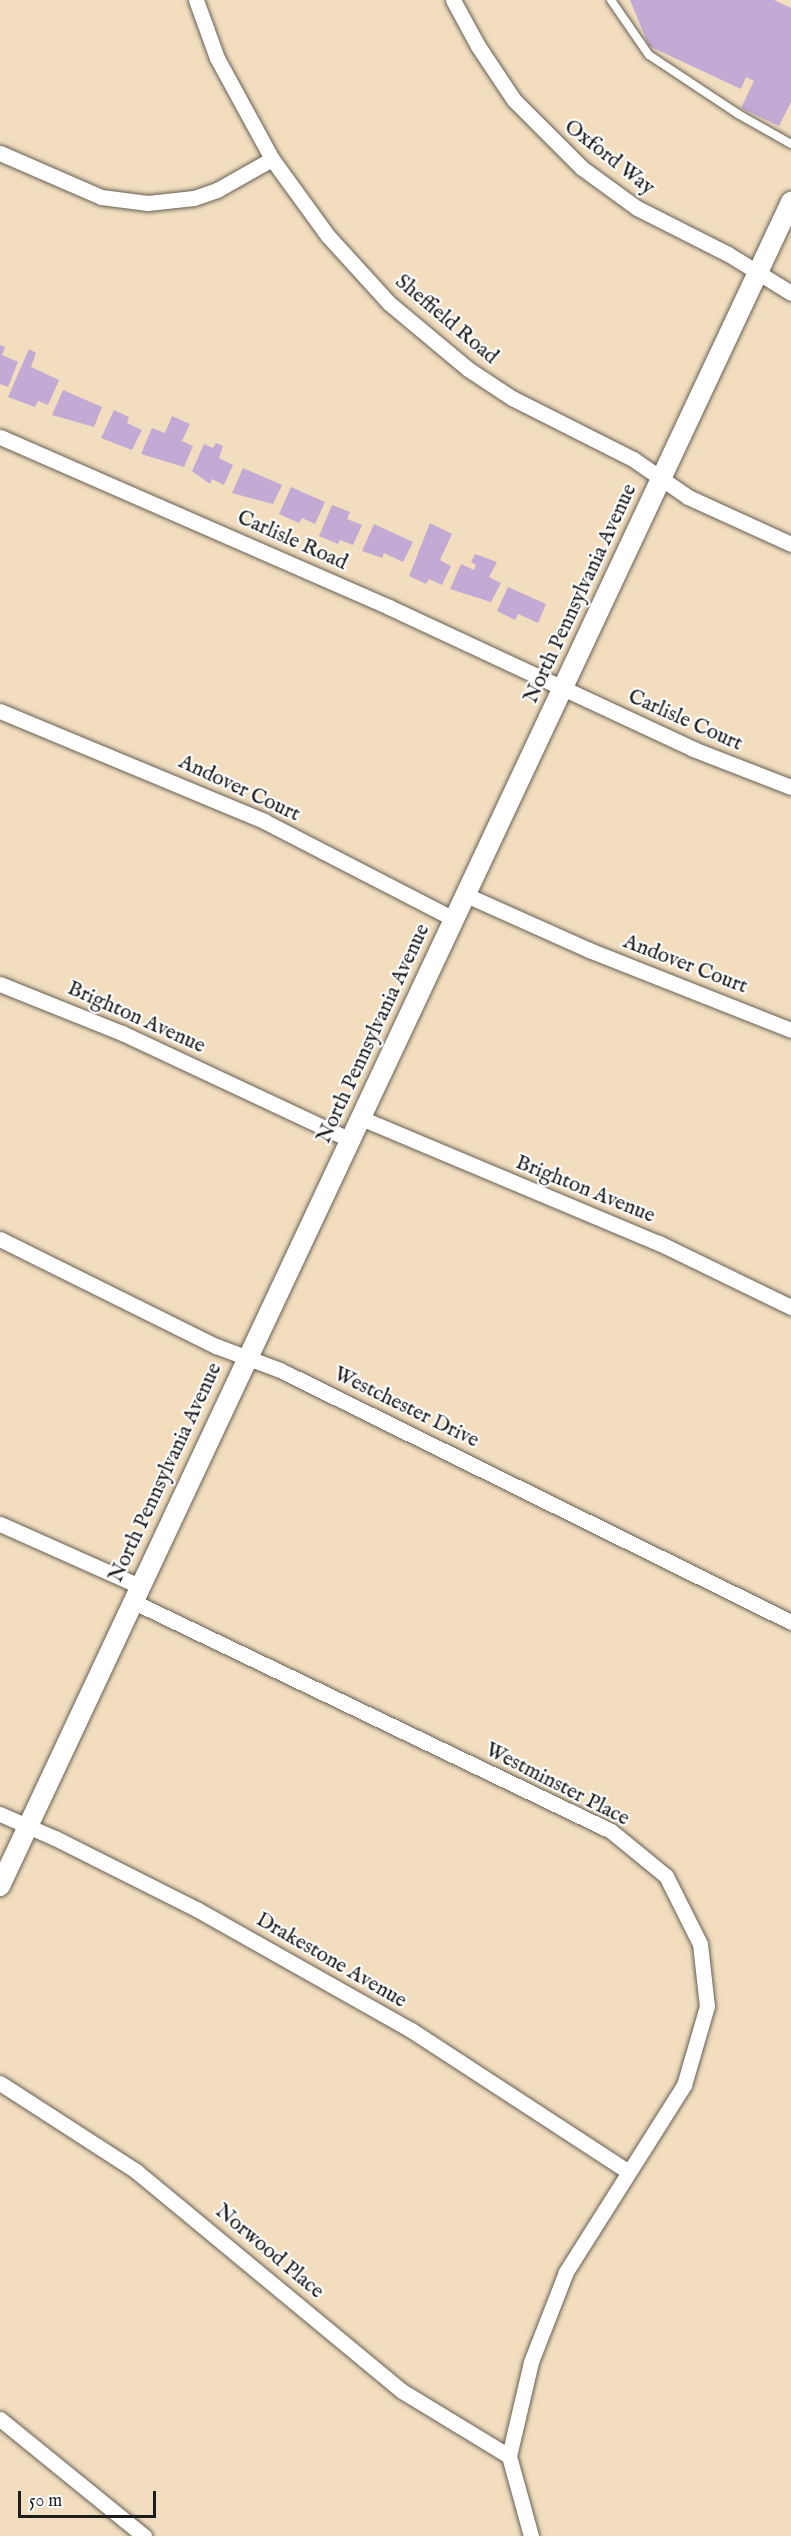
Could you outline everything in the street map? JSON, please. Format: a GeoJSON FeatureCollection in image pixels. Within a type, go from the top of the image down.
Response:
{"type":"FeatureCollection","features":[{"type":"Feature","properties":{"kind":"street","name":"Sheffield Road"},"geometry":{"type":"LineString","coordinates":[[196,0],[217,58],[272,159],[356,268],[428,338],[512,398],[633,459],[688,497],[791,544]]}},
{"type":"Feature","properties":{"kind":"street","name":"Oxford Way"},"geometry":{"type":"LineString","coordinates":[[453,0],[493,71],[558,148],[637,208],[791,293]]}},
{"type":"Feature","properties":{"kind":"street"},"geometry":{"type":"LineString","coordinates":[[0,153],[83,191],[125,202],[148,203],[194,198],[217,190],[272,159]]}},
{"type":"Feature","properties":{"kind":"street","name":"North Pennsylvania Avenue"},"geometry":{"type":"LineString","coordinates":[[0,1886],[791,202]]}},
{"type":"Feature","properties":{"kind":"street","name":"Carlisle Road"},"geometry":{"type":"LineString","coordinates":[[0,437],[368,597],[564,688]]}},
{"type":"Feature","properties":{"kind":"street","name":"Carlisle Court"},"geometry":{"type":"LineString","coordinates":[[564,688],[693,749],[791,787]]}},
{"type":"Feature","properties":{"kind":"street","name":"Andover Court"},"geometry":{"type":"LineString","coordinates":[[0,711],[254,816],[454,919]]}},
{"type":"Feature","properties":{"kind":"street","name":"Andover Court"},"geometry":{"type":"LineString","coordinates":[[466,895],[589,950],[791,1030]]}},
{"type":"Feature","properties":{"kind":"street","name":"Brighton Avenue"},"geometry":{"type":"LineString","coordinates":[[0,984],[122,1033],[350,1140]]}},
{"type":"Feature","properties":{"kind":"street","name":"Brighton Avenue"},"geometry":{"type":"LineString","coordinates":[[361,1118],[659,1243],[791,1307]]}},
{"type":"Feature","properties":{"kind":"street","name":"Westchester Drive"},"geometry":{"type":"LineString","coordinates":[[0,1239],[247,1358],[291,1375],[791,1622]]}},
{"type":"Feature","properties":{"kind":"street","name":"Westminster Place"},"geometry":{"type":"LineString","coordinates":[[0,1524],[610,1831],[666,1876],[700,1944],[707,2006],[684,2085],[627,2171],[566,2272],[531,2362],[509,2456],[531,2536]]}},
{"type":"Feature","properties":{"kind":"street","name":"Drakestone Avenue"},"geometry":{"type":"LineString","coordinates":[[0,1815],[198,1910],[411,2031],[627,2171]]}},
{"type":"Feature","properties":{"kind":"street","name":"Norwood Place"},"geometry":{"type":"LineString","coordinates":[[0,2084],[136,2171],[402,2391],[509,2456]]}},
{"type":"Feature","properties":{"kind":"street"},"geometry":{"type":"LineString","coordinates":[[0,2420],[144,2536]]}},
{"type":"Feature","properties":{"kind":"lane"},"geometry":{"type":"LineString","coordinates":[[610,0],[649,55],[738,114],[791,144]]}},
{"type":"Feature","properties":{"kind":"building"},"geometry":{"type":"Polygon","coordinates":[[[630,0],[774,0],[791,8],[791,102],[779,126],[741,108],[754,81],[746,77],[741,89],[649,46],[630,0]]]}},
{"type":"Feature","properties":{"kind":"building"},"geometry":{"type":"Polygon","coordinates":[[[0,345],[5,347],[2,355],[18,362],[8,387],[0,384],[0,345]]]}},
{"type":"Feature","properties":{"kind":"building"},"geometry":{"type":"Polygon","coordinates":[[[29,349],[36,353],[31,367],[59,380],[48,405],[38,401],[35,407],[8,397],[29,349]]]}},
{"type":"Feature","properties":{"kind":"building"},"geometry":{"type":"Polygon","coordinates":[[[63,390],[102,407],[94,427],[52,415],[63,390]]]}},
{"type":"Feature","properties":{"kind":"building"},"geometry":{"type":"Polygon","coordinates":[[[114,410],[129,417],[127,423],[142,430],[132,450],[101,438],[114,410]]]}},
{"type":"Feature","properties":{"kind":"building"},"geometry":{"type":"Polygon","coordinates":[[[172,416],[190,424],[182,441],[193,446],[184,467],[141,454],[152,428],[165,433],[172,416]]]}},
{"type":"Feature","properties":{"kind":"building"},"geometry":{"type":"Polygon","coordinates":[[[216,443],[223,446],[219,458],[233,465],[224,485],[212,479],[210,484],[192,471],[204,444],[213,448],[216,443]]]}},
{"type":"Feature","properties":{"kind":"building"},"geometry":{"type":"Polygon","coordinates":[[[243,468],[282,485],[273,504],[232,493],[243,468]]]}},
{"type":"Feature","properties":{"kind":"building"},"geometry":{"type":"Polygon","coordinates":[[[291,487],[325,502],[315,524],[302,518],[299,523],[279,514],[291,487]]]}},
{"type":"Feature","properties":{"kind":"building"},"geometry":{"type":"Polygon","coordinates":[[[332,505],[350,512],[347,519],[362,525],[353,545],[340,540],[338,544],[319,536],[332,505]]]}},
{"type":"Feature","properties":{"kind":"building"},"geometry":{"type":"Polygon","coordinates":[[[430,523],[452,534],[440,560],[451,566],[442,585],[429,579],[426,584],[409,576],[430,523]]]}},
{"type":"Feature","properties":{"kind":"building"},"geometry":{"type":"Polygon","coordinates":[[[374,524],[413,542],[403,562],[384,553],[382,558],[362,551],[374,524]]]}},
{"type":"Feature","properties":{"kind":"building"},"geometry":{"type":"Polygon","coordinates":[[[475,554],[497,562],[489,577],[501,583],[491,602],[450,589],[461,564],[474,570],[476,565],[471,562],[475,554]]]}},
{"type":"Feature","properties":{"kind":"building"},"geometry":{"type":"Polygon","coordinates":[[[508,587],[546,604],[538,623],[518,614],[515,620],[497,611],[508,587]]]}}]}
